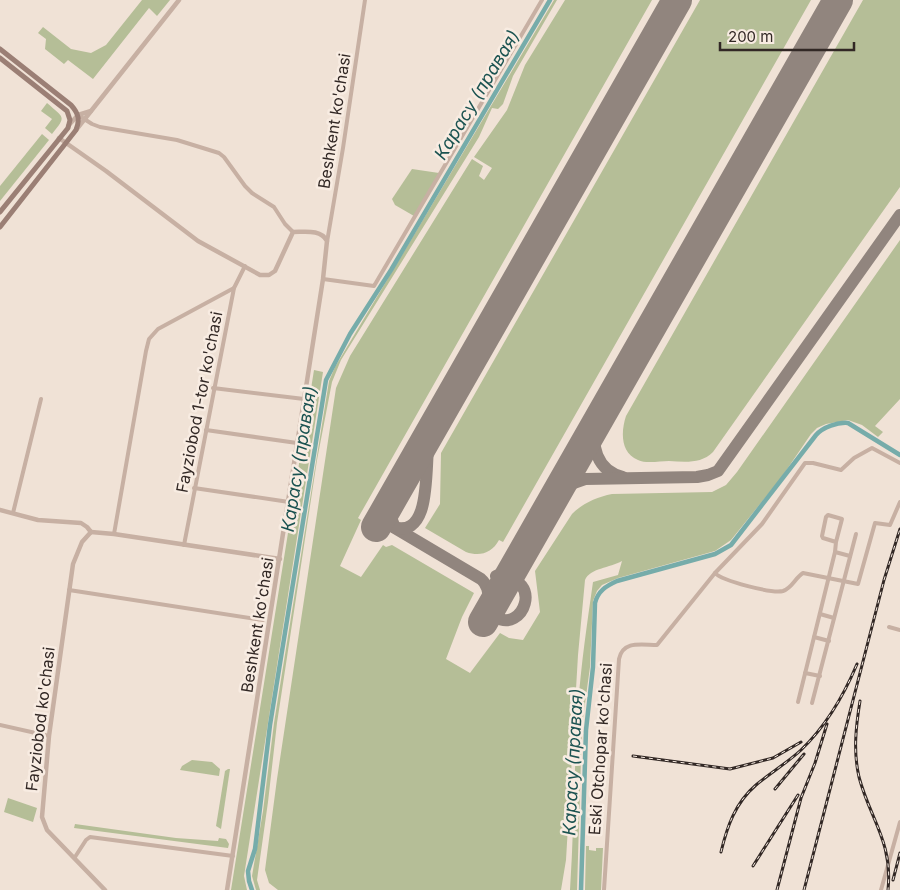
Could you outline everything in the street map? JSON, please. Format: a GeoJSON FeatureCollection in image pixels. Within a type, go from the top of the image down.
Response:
{"type":"FeatureCollection","features":[{"type":"Feature","properties":{"kind":"main road"},"geometry":{"type":"LineString","coordinates":[[0,49],[71,105],[78,115],[79,123],[66,144],[0,227]]}},
{"type":"Feature","properties":{"kind":"main road"},"geometry":{"type":"LineString","coordinates":[[0,58],[67,111],[70,120],[68,128],[0,212]]}},
{"type":"Feature","properties":{"kind":"street"},"geometry":{"type":"LineString","coordinates":[[76,130],[179,0]]}},
{"type":"Feature","properties":{"kind":"street","name":"Beshkent ko'chasi"},"geometry":{"type":"LineString","coordinates":[[227,890],[289,502],[364,0]]}},
{"type":"Feature","properties":{"kind":"street"},"geometry":{"type":"LineString","coordinates":[[323,279],[374,286],[542,0]]}},
{"type":"Feature","properties":{"kind":"street"},"geometry":{"type":"LineString","coordinates":[[67,111],[100,127],[177,140],[219,153],[245,186],[274,207],[285,224],[293,232],[326,233],[329,231]]}},
{"type":"Feature","properties":{"kind":"street"},"geometry":{"type":"LineString","coordinates":[[68,128],[78,115],[91,111]]}},
{"type":"Feature","properties":{"kind":"street"},"geometry":{"type":"LineString","coordinates":[[59,138],[198,241],[262,276],[274,273],[293,232]]}},
{"type":"Feature","properties":{"kind":"street","name":"Beshkent ko'chasi"},"geometry":{"type":"LineString","coordinates":[[319,233],[325,238],[327,245]]}},
{"type":"Feature","properties":{"kind":"street","name":"Fayziobod 1-tor ko'chasi"},"geometry":{"type":"LineString","coordinates":[[184,545],[234,288],[245,266]]}},
{"type":"Feature","properties":{"kind":"street"},"geometry":{"type":"LineString","coordinates":[[114,534],[149,339],[158,329],[234,288]]}},
{"type":"Feature","properties":{"kind":"street"},"geometry":{"type":"LineString","coordinates":[[214,388],[304,399]]}},
{"type":"Feature","properties":{"kind":"street"},"geometry":{"type":"LineString","coordinates":[[14,514],[41,399]]}},
{"type":"Feature","properties":{"kind":"street"},"geometry":{"type":"LineString","coordinates":[[206,430],[297,443]]}},
{"type":"Feature","properties":{"kind":"street","name":"Eski Otchopar ko'chasi"},"geometry":{"type":"LineString","coordinates":[[604,890],[620,654],[624,648],[630,645],[657,645],[715,573],[762,524],[804,463],[813,463],[841,470],[854,458],[872,448],[900,463]]}},
{"type":"Feature","properties":{"kind":"street"},"geometry":{"type":"LineString","coordinates":[[194,488],[289,502]]}},
{"type":"Feature","properties":{"kind":"street"},"geometry":{"type":"LineString","coordinates":[[715,573],[723,579],[777,592],[790,588],[803,573],[858,584],[875,523],[890,525],[900,502]]}},
{"type":"Feature","properties":{"kind":"street"},"geometry":{"type":"LineString","coordinates":[[0,510],[38,520],[81,523],[91,532],[280,559]]}},
{"type":"Feature","properties":{"kind":"street"},"geometry":{"type":"LineString","coordinates":[[798,702],[842,519],[828,515],[822,536],[836,542]]}},
{"type":"Feature","properties":{"kind":"street","name":"Fayziobod ko'chasi"},"geometry":{"type":"LineString","coordinates":[[91,532],[82,542],[73,564],[49,736],[43,822],[47,830],[105,890]]}},
{"type":"Feature","properties":{"kind":"street"},"geometry":{"type":"LineString","coordinates":[[812,703],[856,534]]}},
{"type":"Feature","properties":{"kind":"street"},"geometry":{"type":"LineString","coordinates":[[835,552],[850,556]]}},
{"type":"Feature","properties":{"kind":"street"},"geometry":{"type":"LineString","coordinates":[[69,590],[263,620]]}},
{"type":"Feature","properties":{"kind":"street"},"geometry":{"type":"LineString","coordinates":[[820,614],[834,618]]}},
{"type":"Feature","properties":{"kind":"street"},"geometry":{"type":"LineString","coordinates":[[889,627],[900,630]]}},
{"type":"Feature","properties":{"kind":"street"},"geometry":{"type":"LineString","coordinates":[[814,637],[828,641]]}},
{"type":"Feature","properties":{"kind":"street"},"geometry":{"type":"LineString","coordinates":[[805,673],[820,676]]}},
{"type":"Feature","properties":{"kind":"street"},"geometry":{"type":"LineString","coordinates":[[0,725],[49,736]]}},
{"type":"Feature","properties":{"kind":"street"},"geometry":{"type":"LineString","coordinates":[[881,890],[900,822]]}},
{"type":"Feature","properties":{"kind":"street"},"geometry":{"type":"LineString","coordinates":[[75,857],[90,837],[233,856]]}},
{"type":"Feature","properties":{"kind":"green space"},"geometry":{"type":"Polygon","coordinates":[[[142,0],[170,0],[157,16],[149,8],[93,79],[68,60],[64,64],[45,49],[46,39],[38,33],[43,27],[71,49],[91,53],[106,45],[142,0]]]}},
{"type":"Feature","properties":{"kind":"green space"},"geometry":{"type":"Polygon","coordinates":[[[554,0],[557,0],[513,76],[503,104],[498,109],[492,108],[479,137],[341,360],[332,382],[317,460],[277,723],[257,880],[260,890],[256,890],[252,876],[263,811],[274,723],[329,381],[335,367],[554,0]]]}},
{"type":"Feature","properties":{"kind":"green space"},"geometry":{"type":"Polygon","coordinates":[[[565,0],[652,0],[358,518],[361,520],[340,566],[361,577],[383,545],[386,547],[392,545],[474,593],[462,617],[446,659],[470,673],[500,633],[509,638],[523,640],[540,612],[535,571],[572,514],[581,507],[596,499],[612,494],[712,492],[726,485],[900,240],[900,399],[875,426],[883,432],[878,437],[862,425],[848,420],[826,424],[817,428],[781,478],[731,540],[715,551],[618,578],[602,585],[597,591],[593,601],[590,667],[582,725],[577,890],[570,890],[578,707],[586,629],[593,582],[618,575],[622,561],[591,573],[585,580],[578,655],[566,860],[561,890],[278,890],[269,883],[265,870],[336,388],[350,356],[472,159],[483,166],[479,176],[484,180],[492,168],[474,157],[507,110],[525,65],[565,0]]]}},
{"type":"Feature","properties":{"kind":"green space"},"geometry":{"type":"Polygon","coordinates":[[[700,0],[811,0],[503,542],[499,540],[493,548],[485,553],[466,552],[425,528],[440,504],[441,453],[700,0]]]}},
{"type":"Feature","properties":{"kind":"green space"},"geometry":{"type":"Polygon","coordinates":[[[863,0],[900,0],[900,187],[713,452],[703,459],[692,461],[649,462],[638,460],[628,452],[623,441],[623,428],[626,416],[863,0]]]}},
{"type":"Feature","properties":{"kind":"green space"},"geometry":{"type":"Polygon","coordinates":[[[47,103],[62,117],[60,124],[52,134],[45,128],[52,119],[41,111],[47,103]]]}},
{"type":"Feature","properties":{"kind":"green space"},"geometry":{"type":"Polygon","coordinates":[[[42,134],[49,140],[0,201],[0,186],[42,134]]]}},
{"type":"Feature","properties":{"kind":"green space"},"geometry":{"type":"Polygon","coordinates":[[[412,169],[439,173],[414,216],[395,205],[392,199],[412,169]]]}},
{"type":"Feature","properties":{"kind":"green space"},"geometry":{"type":"Polygon","coordinates":[[[314,370],[323,372],[244,876],[247,890],[231,890],[314,370]]]}},
{"type":"Feature","properties":{"kind":"green space"},"geometry":{"type":"Polygon","coordinates":[[[192,760],[212,762],[220,769],[219,776],[180,770],[182,766],[192,760]]]}},
{"type":"Feature","properties":{"kind":"green space"},"geometry":{"type":"Polygon","coordinates":[[[230,769],[221,829],[216,826],[225,771],[230,769]]]}},
{"type":"Feature","properties":{"kind":"green space"},"geometry":{"type":"Polygon","coordinates":[[[8,798],[37,808],[33,822],[4,812],[8,798]]]}},
{"type":"Feature","properties":{"kind":"green space"},"geometry":{"type":"Polygon","coordinates":[[[75,824],[176,838],[218,841],[219,838],[226,839],[229,844],[228,848],[74,828],[75,824]]]}},
{"type":"Feature","properties":{"kind":"green space"},"geometry":{"type":"Polygon","coordinates":[[[586,846],[589,846],[589,850],[596,851],[596,848],[603,848],[601,890],[585,890],[586,846]]]}},
{"type":"Feature","properties":{"kind":"waterway","name":"Карасу (правая)"},"geometry":{"type":"LineString","coordinates":[[252,890],[248,871],[255,849],[270,725],[326,380],[350,334],[391,270],[550,0]]}},
{"type":"Feature","properties":{"kind":"waterway","name":"Карасу (правая)"},"geometry":{"type":"LineString","coordinates":[[581,890],[586,730],[593,667],[595,603],[600,592],[617,581],[715,554],[731,545],[816,435],[827,427],[848,423],[900,455]]}},
{"type":"Feature","properties":{"kind":"taxiway"},"geometry":{"type":"LineString","coordinates":[[551,503],[559,492],[568,485],[585,479],[697,477],[718,471],[900,215]]}},
{"type":"Feature","properties":{"kind":"taxiway"},"geometry":{"type":"LineString","coordinates":[[598,422],[594,439],[597,456],[607,469],[623,477]]}},
{"type":"Feature","properties":{"kind":"taxiway"},"geometry":{"type":"LineString","coordinates":[[393,527],[407,527],[416,520],[422,508],[431,431]]}},
{"type":"Feature","properties":{"kind":"taxiway"},"geometry":{"type":"LineString","coordinates":[[382,505],[386,497],[399,487]]}},
{"type":"Feature","properties":{"kind":"taxiway"},"geometry":{"type":"LineString","coordinates":[[391,501],[390,515],[395,528],[481,579],[487,588],[492,614],[506,620],[514,618],[521,612],[525,604],[525,594],[522,586],[513,579],[498,576]]}},
{"type":"Feature","properties":{"kind":"taxiway"},"geometry":{"type":"LineString","coordinates":[[496,576],[510,570],[521,556]]}},
{"type":"Feature","properties":{"kind":"runway"},"geometry":{"type":"LineString","coordinates":[[376,527],[677,0]]}},
{"type":"Feature","properties":{"kind":"runway"},"geometry":{"type":"LineString","coordinates":[[483,622],[838,0]]}},
{"type":"Feature","properties":{"kind":"railway"},"geometry":{"type":"LineString","coordinates":[[804,890],[884,580],[900,529]]}},
{"type":"Feature","properties":{"kind":"railway"},"geometry":{"type":"LineString","coordinates":[[721,852],[729,825],[737,808],[756,785],[810,741],[840,699],[857,664]]}},
{"type":"Feature","properties":{"kind":"railway"},"geometry":{"type":"LineString","coordinates":[[860,701],[856,739],[857,767],[864,792],[884,844],[889,873],[888,890]]}},
{"type":"Feature","properties":{"kind":"railway"},"geometry":{"type":"LineString","coordinates":[[777,890],[801,798],[815,763],[827,724]]}},
{"type":"Feature","properties":{"kind":"railway"},"geometry":{"type":"LineString","coordinates":[[633,756],[730,769],[773,758],[801,742]]}},
{"type":"Feature","properties":{"kind":"railway"},"geometry":{"type":"LineString","coordinates":[[775,789],[804,754]]}},
{"type":"Feature","properties":{"kind":"railway"},"geometry":{"type":"LineString","coordinates":[[753,866],[798,795]]}},
{"type":"Feature","properties":{"kind":"railway"},"geometry":{"type":"LineString","coordinates":[[893,880],[900,853]]}}]}
